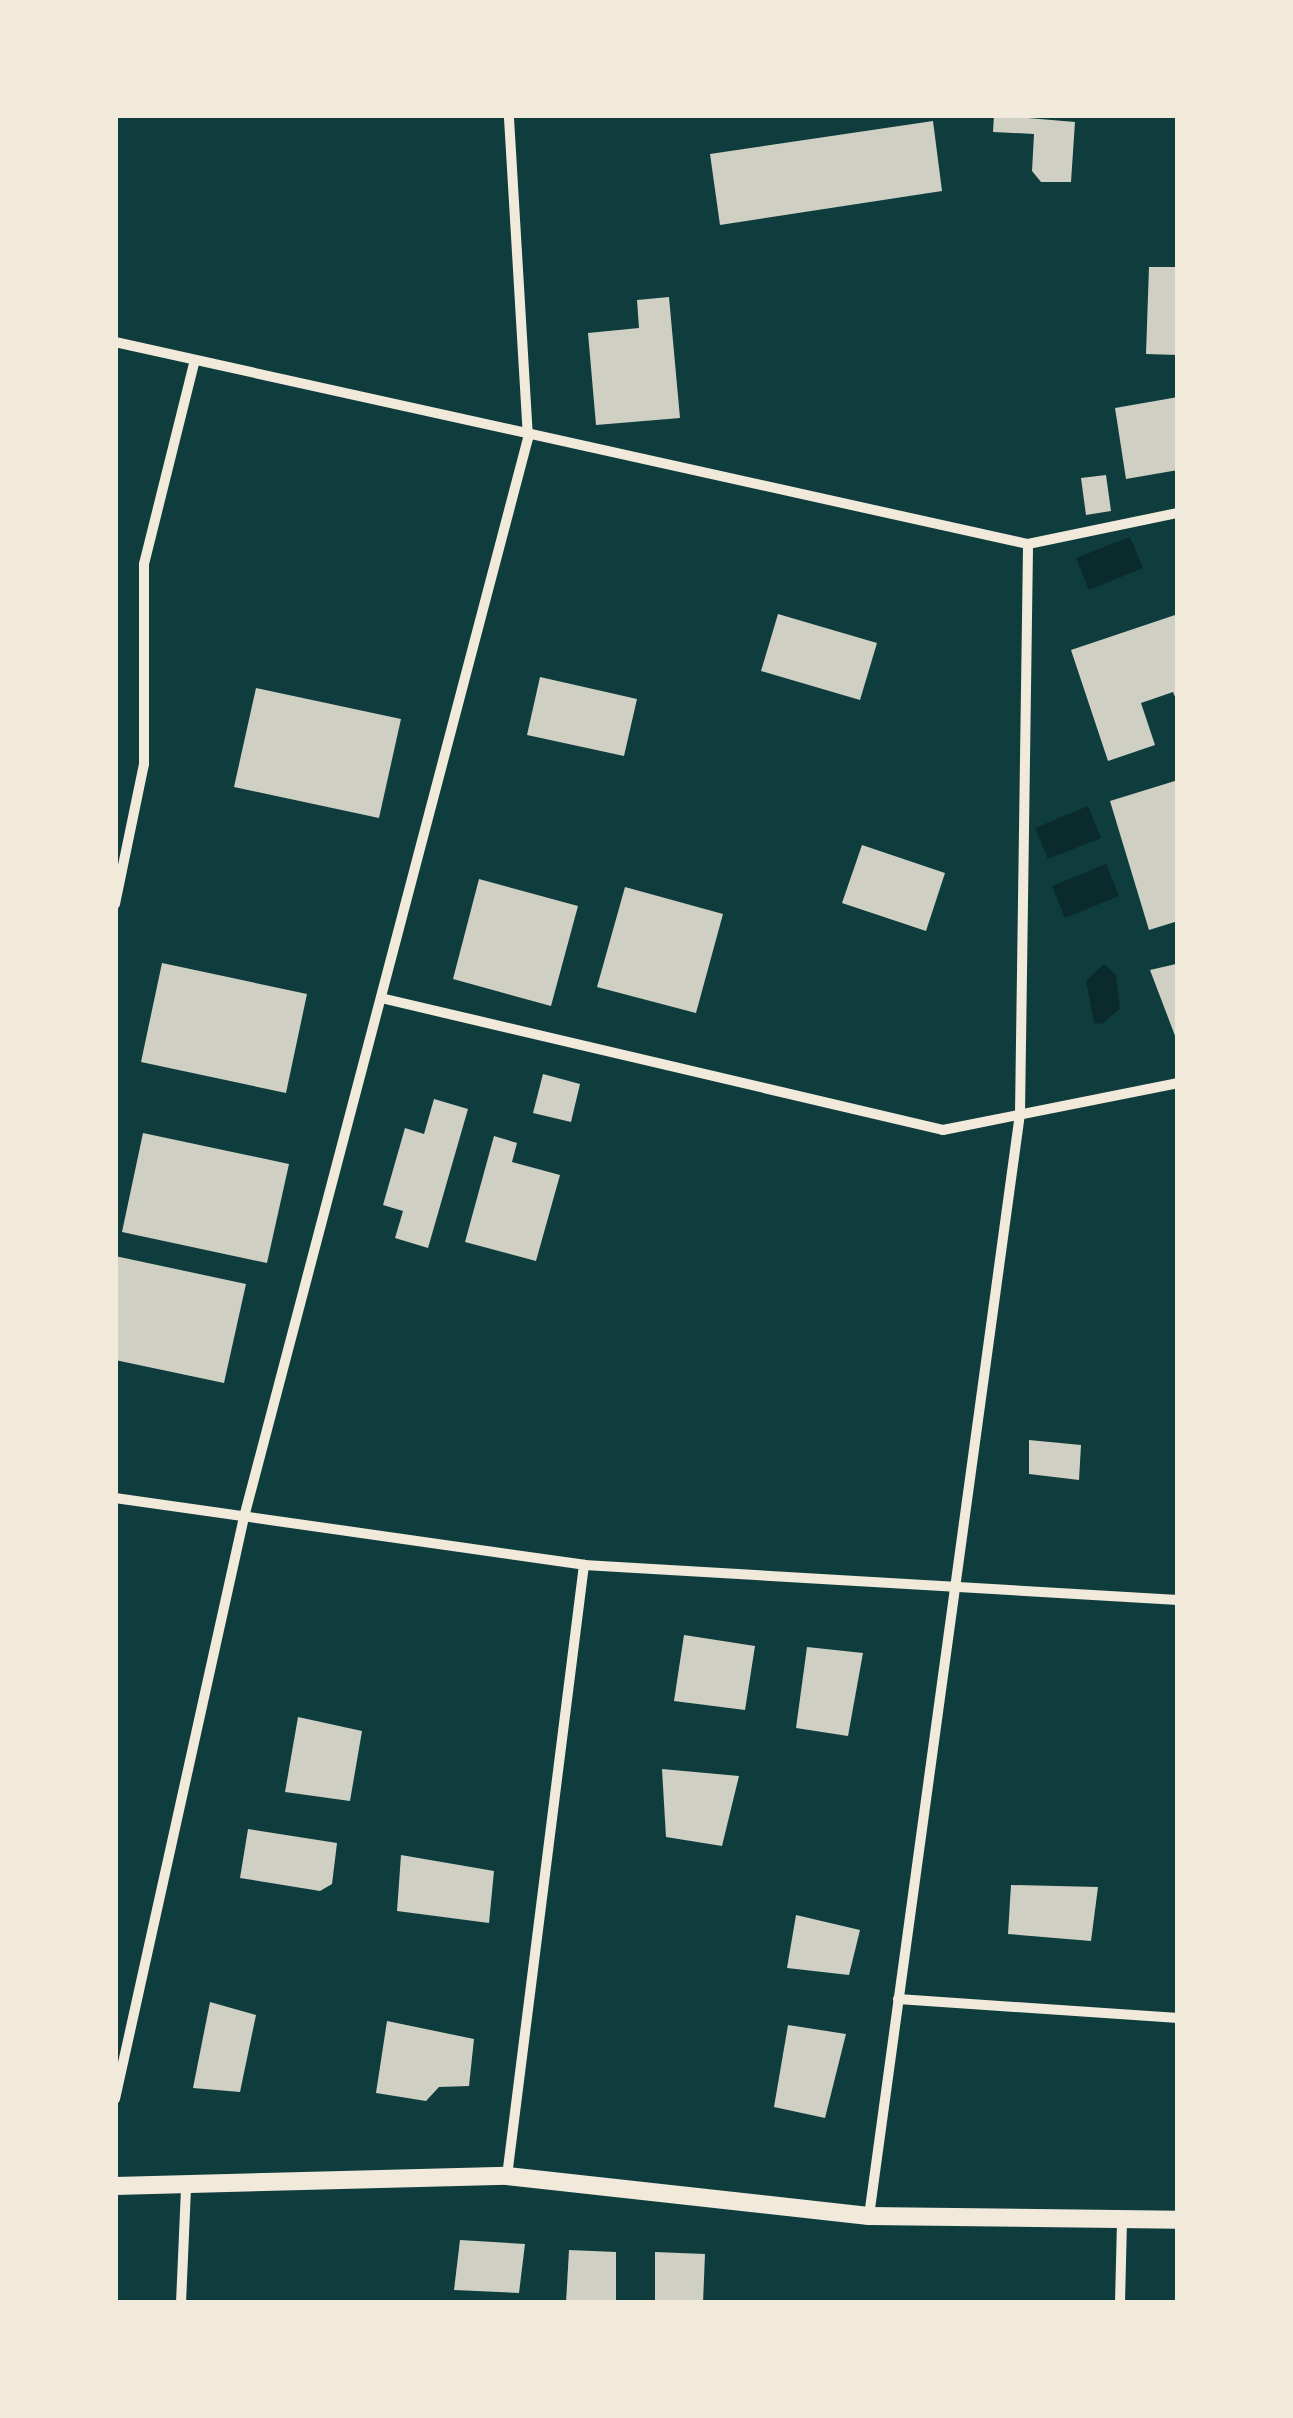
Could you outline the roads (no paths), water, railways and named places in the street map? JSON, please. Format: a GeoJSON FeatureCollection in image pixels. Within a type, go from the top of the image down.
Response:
{"type":"FeatureCollection","features":[{"type":"Feature","properties":{"kind":"street"},"geometry":{"type":"LineString","coordinates":[[115,2100],[244,1517],[528,438],[509,115]]}},
{"type":"Feature","properties":{"kind":"street"},"geometry":{"type":"LineString","coordinates":[[115,342],[194,364],[528,438],[1028,544],[1178,513]]}},
{"type":"Feature","properties":{"kind":"street"},"geometry":{"type":"LineString","coordinates":[[115,904],[144,764],[144,564],[194,364]]}},
{"type":"Feature","properties":{"kind":"street"},"geometry":{"type":"LineString","coordinates":[[869,2216],[1020,1113],[1028,544]]}},
{"type":"Feature","properties":{"kind":"street"},"geometry":{"type":"LineString","coordinates":[[381,998],[944,1130],[1178,1084]]}},
{"type":"Feature","properties":{"kind":"street"},"geometry":{"type":"LineString","coordinates":[[115,1498],[584,1564],[1178,1600]]}},
{"type":"Feature","properties":{"kind":"street"},"geometry":{"type":"LineString","coordinates":[[507,2176],[584,1564]]}},
{"type":"Feature","properties":{"kind":"street"},"geometry":{"type":"LineString","coordinates":[[898,1999],[1178,2018]]}},
{"type":"Feature","properties":{"kind":"street"},"geometry":{"type":"LineString","coordinates":[[115,2186],[186,2188],[507,2176],[869,2216],[1178,2220]]}},
{"type":"Feature","properties":{"kind":"street"},"geometry":{"type":"LineString","coordinates":[[181,2303],[186,2188]]}},
{"type":"Feature","properties":{"kind":"street"},"geometry":{"type":"LineString","coordinates":[[1120,2303],[1122,2219]]}},
{"type":"Feature","properties":{"kind":"water"},"geometry":{"type":"Polygon","coordinates":[[[1130,537],[1143,568],[1089,590],[1076,558],[1130,537]]]}},
{"type":"Feature","properties":{"kind":"water"},"geometry":{"type":"Polygon","coordinates":[[[1088,806],[1101,838],[1048,859],[1035,828],[1088,806]]]}},
{"type":"Feature","properties":{"kind":"water"},"geometry":{"type":"Polygon","coordinates":[[[1106,864],[1119,896],[1065,918],[1052,886],[1106,864]]]}},
{"type":"Feature","properties":{"kind":"water"},"geometry":{"type":"Polygon","coordinates":[[[1104,964],[1116,975],[1120,1009],[1102,1024],[1094,1023],[1086,981],[1104,964]]]}}]}
